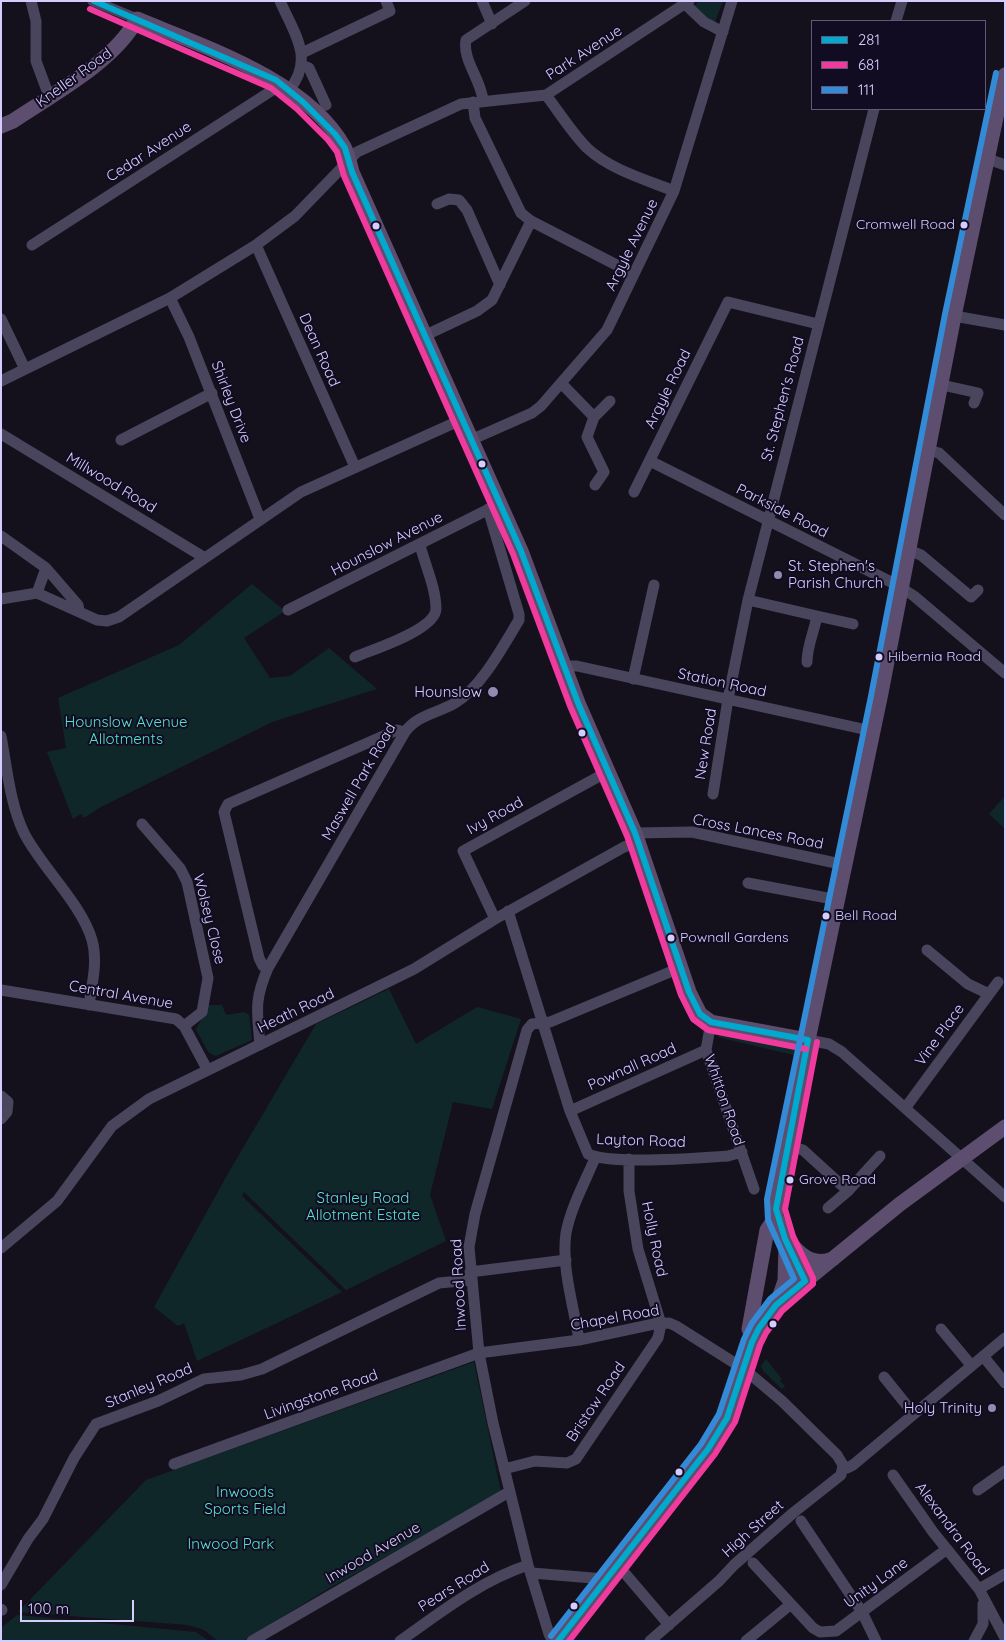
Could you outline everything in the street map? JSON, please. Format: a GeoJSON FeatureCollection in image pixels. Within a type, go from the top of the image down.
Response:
{"type":"FeatureCollection","features":[{"type":"Feature","properties":{"kind":"main road","name":"Kneller Road"},"geometry":{"type":"LineString","coordinates":[[1,126],[90,68],[121,42],[137,19]]}},
{"type":"Feature","properties":{"kind":"main road"},"geometry":{"type":"LineString","coordinates":[[137,19],[285,87],[335,134],[345,148],[348,159],[473,439],[493,506],[537,595],[549,624],[607,772],[636,837],[689,992],[700,1014],[711,1022],[808,1040]]}},
{"type":"Feature","properties":{"kind":"main road"},"geometry":{"type":"LineString","coordinates":[[803,1282],[785,1243],[776,1217],[776,1201],[942,385],[954,316],[1003,94],[1005,75]]}},
{"type":"Feature","properties":{"kind":"main road"},"geometry":{"type":"LineString","coordinates":[[974,1148],[1005,1118]]}},
{"type":"Feature","properties":{"kind":"main road"},"geometry":{"type":"LineString","coordinates":[[776,1305],[961,1158],[1005,1127]]}},
{"type":"Feature","properties":{"kind":"main road"},"geometry":{"type":"LineString","coordinates":[[753,1340],[749,1329],[767,1230],[776,1217]]}},
{"type":"Feature","properties":{"kind":"main road"},"geometry":{"type":"LineString","coordinates":[[785,1243],[812,1261],[823,1262],[834,1258]]}},
{"type":"Feature","properties":{"kind":"main road"},"geometry":{"type":"LineString","coordinates":[[558,1641],[716,1436],[727,1418],[753,1340],[776,1305],[785,1281],[785,1243]]}},
{"type":"Feature","properties":{"kind":"street"},"geometry":{"type":"LineString","coordinates":[[31,1],[36,21],[36,61],[49,96]]}},
{"type":"Feature","properties":{"kind":"street"},"geometry":{"type":"LineString","coordinates":[[93,1],[137,19]]}},
{"type":"Feature","properties":{"kind":"street"},"geometry":{"type":"LineString","coordinates":[[280,1],[302,53],[299,78],[285,87]]}},
{"type":"Feature","properties":{"kind":"street"},"geometry":{"type":"LineString","coordinates":[[302,53],[390,11],[386,1]]}},
{"type":"Feature","properties":{"kind":"street"},"geometry":{"type":"LineString","coordinates":[[482,1],[492,24]]}},
{"type":"Feature","properties":{"kind":"street"},"geometry":{"type":"LineString","coordinates":[[525,1],[466,40],[465,49],[482,89],[475,118],[521,213],[531,221],[634,274]]}},
{"type":"Feature","properties":{"kind":"street","name":"Argyle Avenue"},"geometry":{"type":"LineString","coordinates":[[473,439],[532,413],[562,384],[607,330],[674,191],[732,1]]}},
{"type":"Feature","properties":{"kind":"street"},"geometry":{"type":"LineString","coordinates":[[896,20],[902,1]]}},
{"type":"Feature","properties":{"kind":"street"},"geometry":{"type":"LineString","coordinates":[[687,2],[704,22],[723,32]]}},
{"type":"Feature","properties":{"kind":"street","name":"Park Avenue"},"geometry":{"type":"LineString","coordinates":[[1,381],[170,298],[256,245],[295,216],[348,159],[357,152],[461,104],[546,95],[687,2]]}},
{"type":"Feature","properties":{"kind":"street"},"geometry":{"type":"LineString","coordinates":[[302,65],[309,68],[326,105]]}},
{"type":"Feature","properties":{"kind":"street","name":"Cedar Avenue"},"geometry":{"type":"LineString","coordinates":[[32,245],[285,87]]}},
{"type":"Feature","properties":{"kind":"street"},"geometry":{"type":"LineString","coordinates":[[546,95],[586,147],[602,159],[626,172],[674,191]]}},
{"type":"Feature","properties":{"kind":"street","name":"St. Stephen's Road"},"geometry":{"type":"LineString","coordinates":[[728,699],[748,600],[767,520],[874,110]]}},
{"type":"Feature","properties":{"kind":"street"},"geometry":{"type":"LineString","coordinates":[[988,159],[1005,165]]}},
{"type":"Feature","properties":{"kind":"street"},"geometry":{"type":"LineString","coordinates":[[437,204],[449,199],[459,200],[467,210],[500,285]]}},
{"type":"Feature","properties":{"kind":"street"},"geometry":{"type":"LineString","coordinates":[[426,335],[477,311],[492,300],[531,221]]}},
{"type":"Feature","properties":{"kind":"street","name":"Dean Road"},"geometry":{"type":"LineString","coordinates":[[256,245],[355,467]]}},
{"type":"Feature","properties":{"kind":"street","name":"Shirley Drive"},"geometry":{"type":"LineString","coordinates":[[170,298],[189,337],[212,393],[260,519]]}},
{"type":"Feature","properties":{"kind":"street","name":"Argyle Road"},"geometry":{"type":"LineString","coordinates":[[634,492],[728,302],[818,324]]}},
{"type":"Feature","properties":{"kind":"street"},"geometry":{"type":"LineString","coordinates":[[954,316],[1005,325]]}},
{"type":"Feature","properties":{"kind":"street"},"geometry":{"type":"LineString","coordinates":[[1,319],[25,369]]}},
{"type":"Feature","properties":{"kind":"street"},"geometry":{"type":"LineString","coordinates":[[562,384],[594,417]]}},
{"type":"Feature","properties":{"kind":"street"},"geometry":{"type":"LineString","coordinates":[[942,385],[978,393],[974,403]]}},
{"type":"Feature","properties":{"kind":"street"},"geometry":{"type":"LineString","coordinates":[[121,440],[212,393]]}},
{"type":"Feature","properties":{"kind":"street"},"geometry":{"type":"LineString","coordinates":[[595,485],[604,472],[587,437],[594,417],[610,401]]}},
{"type":"Feature","properties":{"kind":"street"},"geometry":{"type":"LineString","coordinates":[[1,599],[37,593],[97,620],[107,621],[119,617],[301,492],[463,419]]}},
{"type":"Feature","properties":{"kind":"street","name":"Millwood Road"},"geometry":{"type":"LineString","coordinates":[[1,434],[205,558]]}},
{"type":"Feature","properties":{"kind":"street"},"geometry":{"type":"LineString","coordinates":[[928,450],[939,453],[1005,515]]}},
{"type":"Feature","properties":{"kind":"street","name":"Parkside Road"},"geometry":{"type":"LineString","coordinates":[[650,461],[901,588]]}},
{"type":"Feature","properties":{"kind":"street","name":"Hounslow Avenue"},"geometry":{"type":"LineString","coordinates":[[288,610],[420,545],[493,506]]}},
{"type":"Feature","properties":{"kind":"street","name":"Maswell Park Road"},"geometry":{"type":"LineString","coordinates":[[260,1045],[257,1010],[258,990],[268,968],[405,732],[416,721],[455,703],[469,692],[519,620],[493,506]]}},
{"type":"Feature","properties":{"kind":"street"},"geometry":{"type":"LineString","coordinates":[[1,536],[46,568],[78,605],[79,611]]}},
{"type":"Feature","properties":{"kind":"street"},"geometry":{"type":"LineString","coordinates":[[356,657],[416,631],[434,616],[436,611],[434,594],[420,545]]}},
{"type":"Feature","properties":{"kind":"street"},"geometry":{"type":"LineString","coordinates":[[908,550],[921,555],[971,597],[978,590]]}},
{"type":"Feature","properties":{"kind":"street"},"geometry":{"type":"LineString","coordinates":[[37,593],[46,568]]}},
{"type":"Feature","properties":{"kind":"street"},"geometry":{"type":"LineString","coordinates":[[633,679],[654,585]]}},
{"type":"Feature","properties":{"kind":"street"},"geometry":{"type":"LineString","coordinates":[[901,588],[914,596],[1005,673]]}},
{"type":"Feature","properties":{"kind":"street"},"geometry":{"type":"LineString","coordinates":[[748,600],[853,624]]}},
{"type":"Feature","properties":{"kind":"street"},"geometry":{"type":"LineString","coordinates":[[807,662],[807,650],[813,639],[817,616]]}},
{"type":"Feature","properties":{"kind":"street","name":"Station Road"},"geometry":{"type":"LineString","coordinates":[[564,666],[577,666],[872,732]]}},
{"type":"Feature","properties":{"kind":"street","name":"New Road"},"geometry":{"type":"LineString","coordinates":[[713,794],[728,699]]}},
{"type":"Feature","properties":{"kind":"street"},"geometry":{"type":"LineString","coordinates":[[268,968],[263,966],[257,949],[224,812],[228,804],[397,730],[405,732]]}},
{"type":"Feature","properties":{"kind":"street"},"geometry":{"type":"LineString","coordinates":[[1,736],[16,813],[24,832],[84,922],[92,940],[95,962],[89,1005]]}},
{"type":"Feature","properties":{"kind":"street","name":"Ivy Road"},"geometry":{"type":"LineString","coordinates":[[495,919],[464,851],[607,772]]}},
{"type":"Feature","properties":{"kind":"street","name":"Wolsey Close"},"geometry":{"type":"LineString","coordinates":[[142,824],[180,868],[187,882],[208,978],[202,1012],[184,1026]]}},
{"type":"Feature","properties":{"kind":"street","name":"Cross Lances Road"},"geometry":{"type":"LineString","coordinates":[[636,837],[692,832],[845,865]]}},
{"type":"Feature","properties":{"kind":"street","name":"Heath Road"},"geometry":{"type":"LineString","coordinates":[[3,1242],[57,1201],[112,1126],[149,1099],[334,1010],[414,969],[495,919],[624,847],[636,837]]}},
{"type":"Feature","properties":{"kind":"street"},"geometry":{"type":"LineString","coordinates":[[748,883],[838,900]]}},
{"type":"Feature","properties":{"kind":"street"},"geometry":{"type":"LineString","coordinates":[[508,912],[542,1022],[550,1022],[589,1007],[682,967]]}},
{"type":"Feature","properties":{"kind":"street"},"geometry":{"type":"LineString","coordinates":[[927,950],[968,984],[989,994]]}},
{"type":"Feature","properties":{"kind":"street","name":"Vine Place"},"geometry":{"type":"LineString","coordinates":[[906,1106],[998,982]]}},
{"type":"Feature","properties":{"kind":"street","name":"Central Avenue"},"geometry":{"type":"LineString","coordinates":[[1,990],[176,1019],[184,1026],[208,1070]]}},
{"type":"Feature","properties":{"kind":"street","name":"Layton Road"},"geometry":{"type":"LineString","coordinates":[[542,1022],[570,1111],[588,1154],[595,1158],[629,1159],[728,1156],[742,1152]]}},
{"type":"Feature","properties":{"kind":"street","name":"Inwood Road"},"geometry":{"type":"LineString","coordinates":[[542,1022],[532,1024],[527,1030],[469,1236],[479,1353],[509,1492],[549,1634],[553,1641]]}},
{"type":"Feature","properties":{"kind":"street","name":"Whitton Road"},"geometry":{"type":"LineString","coordinates":[[711,1022],[706,1050],[754,1189]]}},
{"type":"Feature","properties":{"kind":"street"},"geometry":{"type":"LineString","coordinates":[[808,1040],[829,1044],[842,1052],[906,1106],[1005,1197]]}},
{"type":"Feature","properties":{"kind":"street","name":"Pownall Road"},"geometry":{"type":"LineString","coordinates":[[570,1111],[706,1050]]}},
{"type":"Feature","properties":{"kind":"street"},"geometry":{"type":"LineString","coordinates":[[1,1096],[8,1102],[7,1112],[1,1118]]}},
{"type":"Feature","properties":{"kind":"street"},"geometry":{"type":"LineString","coordinates":[[786,1145],[803,1150],[848,1191]]}},
{"type":"Feature","properties":{"kind":"street"},"geometry":{"type":"LineString","coordinates":[[828,1208],[848,1191],[880,1156]]}},
{"type":"Feature","properties":{"kind":"street"},"geometry":{"type":"LineString","coordinates":[[579,1340],[566,1260],[566,1234],[573,1208],[595,1158]]}},
{"type":"Feature","properties":{"kind":"street","name":"Holly Road"},"geometry":{"type":"LineString","coordinates":[[629,1159],[629,1191],[638,1249],[662,1324]]}},
{"type":"Feature","properties":{"kind":"street","name":"Stanley Road"},"geometry":{"type":"LineString","coordinates":[[1,1585],[28,1539],[43,1519],[74,1458],[96,1424],[158,1401],[204,1379],[241,1375],[262,1369],[439,1283],[566,1260]]}},
{"type":"Feature","properties":{"kind":"street","name":"Chapel Road"},"geometry":{"type":"LineString","coordinates":[[479,1353],[579,1340],[662,1324],[676,1326],[744,1369],[782,1401],[817,1436]]}},
{"type":"Feature","properties":{"kind":"street","name":"Bristow Road"},"geometry":{"type":"LineString","coordinates":[[504,1469],[535,1461],[568,1463],[576,1459],[658,1338],[662,1324]]}},
{"type":"Feature","properties":{"kind":"street"},"geometry":{"type":"LineString","coordinates":[[941,1329],[971,1365]]}},
{"type":"Feature","properties":{"kind":"street"},"geometry":{"type":"LineString","coordinates":[[847,1468],[853,1466],[913,1413],[1005,1338]]}},
{"type":"Feature","properties":{"kind":"street","name":"Livingstone Road"},"geometry":{"type":"LineString","coordinates":[[174,1464],[479,1353]]}},
{"type":"Feature","properties":{"kind":"street"},"geometry":{"type":"LineString","coordinates":[[983,1356],[1005,1383]]}},
{"type":"Feature","properties":{"kind":"street"},"geometry":{"type":"LineString","coordinates":[[884,1377],[913,1413]]}},
{"type":"Feature","properties":{"kind":"street","name":"High Street"},"geometry":{"type":"LineString","coordinates":[[650,1641],[793,1513],[841,1475],[842,1461],[817,1436]]}},
{"type":"Feature","properties":{"kind":"street"},"geometry":{"type":"LineString","coordinates":[[978,1490],[1005,1471]]}},
{"type":"Feature","properties":{"kind":"street","name":"Alexandra Road"},"geometry":{"type":"LineString","coordinates":[[892,1475],[981,1594],[1002,1633]]}},
{"type":"Feature","properties":{"kind":"street","name":"Inwood Avenue"},"geometry":{"type":"LineString","coordinates":[[252,1641],[509,1492]]}},
{"type":"Feature","properties":{"kind":"street"},"geometry":{"type":"LineString","coordinates":[[801,1521],[862,1612],[876,1641]]}},
{"type":"Feature","properties":{"kind":"street","name":"Unity Lane"},"geometry":{"type":"LineString","coordinates":[[790,1604],[813,1628],[820,1632],[836,1630],[947,1549]]}},
{"type":"Feature","properties":{"kind":"street"},"geometry":{"type":"LineString","coordinates":[[746,1641],[790,1604],[753,1563]]}},
{"type":"Feature","properties":{"kind":"street"},"geometry":{"type":"LineString","coordinates":[[617,1564],[669,1625]]}},
{"type":"Feature","properties":{"kind":"street"},"geometry":{"type":"LineString","coordinates":[[530,1569],[605,1579]]}},
{"type":"Feature","properties":{"kind":"street","name":"Pears Road"},"geometry":{"type":"LineString","coordinates":[[400,1641],[486,1583],[530,1569]]}},
{"type":"Feature","properties":{"kind":"street"},"geometry":{"type":"LineString","coordinates":[[982,1635],[984,1619],[981,1594],[1005,1574]]}},
{"type":"Feature","properties":{"kind":"street"},"geometry":{"type":"LineString","coordinates":[[974,1641],[990,1625],[1002,1633]]}},
{"type":"Feature","properties":{"kind":"green space"},"geometry":{"type":"Polygon","coordinates":[[[700,1],[723,1],[715,22],[705,17],[693,6],[700,1]]]}},
{"type":"Feature","properties":{"kind":"green space","name":"Hounslow Avenue Allotments"},"geometry":{"type":"Polygon","coordinates":[[[252,584],[285,611],[244,638],[270,678],[290,676],[329,648],[377,689],[272,722],[99,808],[84,818],[81,814],[73,819],[47,752],[66,748],[58,698],[179,645],[252,584]]]}},
{"type":"Feature","properties":{"kind":"green space"},"geometry":{"type":"Polygon","coordinates":[[[1005,796],[1005,829],[989,814],[1005,796]]]}},
{"type":"Feature","properties":{"kind":"green space","name":"Stanley Road Allotment Estate"},"geometry":{"type":"Polygon","coordinates":[[[389,989],[416,1044],[477,1007],[521,1019],[492,1109],[453,1102],[430,1195],[446,1241],[346,1290],[244,1192],[242,1196],[342,1292],[197,1361],[184,1323],[178,1326],[154,1307],[230,1170],[316,1024],[389,989]]]}},
{"type":"Feature","properties":{"kind":"green space"},"geometry":{"type":"Polygon","coordinates":[[[209,1005],[222,1005],[226,1015],[245,1012],[249,1015],[252,1040],[216,1056],[208,1052],[196,1029],[209,1005]]]}},
{"type":"Feature","properties":{"kind":"green space"},"geometry":{"type":"Polygon","coordinates":[[[725,1032],[793,1048],[798,1053],[798,1056],[717,1037],[725,1032]]]}},
{"type":"Feature","properties":{"kind":"green space"},"geometry":{"type":"Polygon","coordinates":[[[766,1359],[782,1379],[780,1381],[785,1386],[782,1389],[763,1371],[761,1366],[766,1359]]]}},
{"type":"Feature","properties":{"kind":"green space","name":"Inwood Park"},"geometry":{"type":"Polygon","coordinates":[[[474,1362],[501,1492],[326,1590],[243,1641],[218,1641],[204,1630],[188,1625],[18,1612],[146,1480],[474,1362]]]}},
{"type":"Feature","properties":{"kind":"green space"},"geometry":{"type":"Polygon","coordinates":[[[17,1615],[196,1632],[209,1641],[1,1641],[1,1628],[17,1615]]]}},
{"type":"Feature","properties":{"kind":"transit line","name":"281"},"geometry":{"type":"LineString","coordinates":[[94,1],[276,80],[303,102],[335,134],[345,148],[352,172],[521,551],[578,703],[635,833],[689,992],[700,1014],[711,1022],[808,1040]]}},
{"type":"Feature","properties":{"kind":"transit line","name":"681"},"geometry":{"type":"LineString","coordinates":[[90,9],[271,88],[297,109],[328,140],[337,152],[344,176],[513,554],[570,706],[627,836],[681,995],[693,1019],[708,1030],[806,1049]]}},
{"type":"Feature","properties":{"kind":"transit line","name":"111"},"geometry":{"type":"LineString","coordinates":[[551,1636],[701,1444],[719,1414],[744,1339],[752,1323],[770,1299],[794,1279],[768,1220],[767,1199],[871,696],[945,314],[996,73]]}},
{"type":"Feature","properties":{"kind":"transit line","name":"281"},"geometry":{"type":"LineString","coordinates":[[558,1641],[708,1449],[727,1418],[752,1342],[759,1328],[776,1305],[805,1281],[785,1239],[776,1209],[808,1040]]}},
{"type":"Feature","properties":{"kind":"transit line","name":"681"},"geometry":{"type":"LineString","coordinates":[[569,1641],[715,1454],[735,1422],[760,1345],[766,1333],[782,1311],[813,1284],[813,1278],[793,1236],[785,1209],[817,1042]]}},
{"type":"Feature","properties":{"kind":"place","name":"Cromwell Road"},"geometry":{"type":"Point","coordinates":[964,225]}},
{"type":"Feature","properties":{"kind":"place","name":"St. Stephen's Parish Church"},"geometry":{"type":"Point","coordinates":[778,575]}},
{"type":"Feature","properties":{"kind":"place","name":"Hibernia Road"},"geometry":{"type":"Point","coordinates":[879,657]}},
{"type":"Feature","properties":{"kind":"place","name":"Hounslow"},"geometry":{"type":"Point","coordinates":[493,692]}},
{"type":"Feature","properties":{"kind":"place","name":"Bell Road"},"geometry":{"type":"Point","coordinates":[826,916]}},
{"type":"Feature","properties":{"kind":"place","name":"Pownall Gardens"},"geometry":{"type":"Point","coordinates":[671,938]}},
{"type":"Feature","properties":{"kind":"place","name":"Grove Road"},"geometry":{"type":"Point","coordinates":[790,1180]}},
{"type":"Feature","properties":{"kind":"place","name":"Holy Trinity"},"geometry":{"type":"Point","coordinates":[992,1408]}},
{"type":"Feature","properties":{"kind":"park label","name":"Inwoods Sports Field"},"geometry":{"type":"Point","coordinates":[245,1500]}}]}
